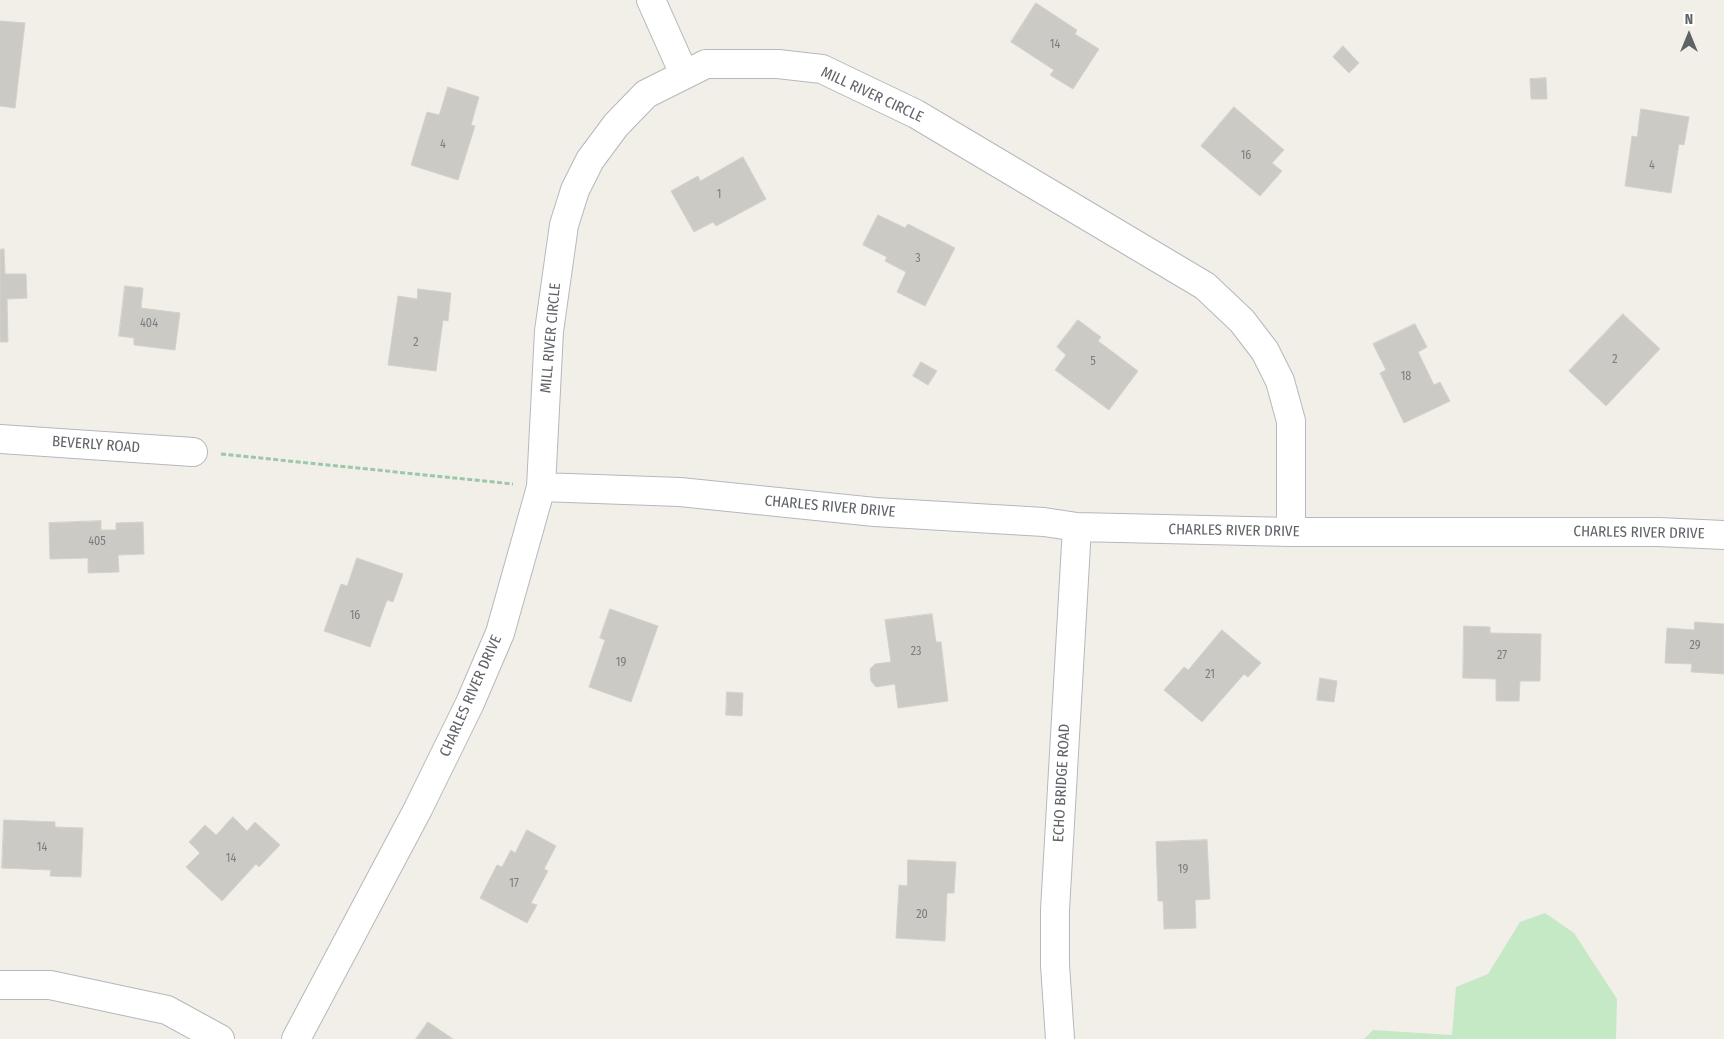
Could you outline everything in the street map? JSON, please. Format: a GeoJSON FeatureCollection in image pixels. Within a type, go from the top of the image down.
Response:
{"type":"FeatureCollection","features":[{"type":"Feature","properties":{"kind":"street"},"geometry":{"type":"LineString","coordinates":[[651,0],[684,74]]}},
{"type":"Feature","properties":{"kind":"street","name":"MILL RIVER CIRCLE"},"geometry":{"type":"LineString","coordinates":[[541,487],[549,331],[564,225],[575,190],[590,160],[616,124],[646,94],[684,74],[706,64],[778,64],[822,69],[916,114],[1205,286],[1242,321],[1265,351],[1280,381],[1291,422],[1291,532]]}},
{"type":"Feature","properties":{"kind":"street","name":"BEVERLY ROAD"},"geometry":{"type":"LineString","coordinates":[[0,439],[193,452]]}},
{"type":"Feature","properties":{"kind":"street","name":"CHARLES RIVER DRIVE"},"geometry":{"type":"LineString","coordinates":[[296,1039],[418,809],[470,703],[500,633],[541,487],[680,492],[875,512],[1044,522],[1077,527],[1291,532],[1658,532],[1724,535]]}},
{"type":"Feature","properties":{"kind":"street","name":"ECHO BRIDGE ROAD"},"geometry":{"type":"LineString","coordinates":[[1060,1039],[1055,965],[1055,910],[1077,527]]}},
{"type":"Feature","properties":{"kind":"street"},"geometry":{"type":"LineString","coordinates":[[0,985],[50,985],[167,1010],[220,1039]]}},
{"type":"Feature","properties":{"kind":"path"},"geometry":{"type":"LineString","coordinates":[[193,452],[541,487]]}},
{"type":"Feature","properties":{"kind":"green space"},"geometry":{"type":"Polygon","coordinates":[[[1545,913],[1574,933],[1617,999],[1616,1039],[1364,1039],[1373,1030],[1452,1035],[1456,987],[1488,974],[1520,922],[1545,913]]]}},
{"type":"Feature","properties":{"kind":"building"},"geometry":{"type":"Polygon","coordinates":[[[1036,3],[1077,30],[1075,34],[1099,49],[1073,89],[1050,75],[1054,70],[1011,42],[1036,3]]]}},
{"type":"Feature","properties":{"kind":"building"},"geometry":{"type":"Polygon","coordinates":[[[0,21],[25,23],[15,108],[0,106],[0,21]]]}},
{"type":"Feature","properties":{"kind":"building"},"geometry":{"type":"Polygon","coordinates":[[[1343,46],[1359,63],[1349,73],[1333,57],[1343,46]]]}},
{"type":"Feature","properties":{"kind":"building"},"geometry":{"type":"Polygon","coordinates":[[[1546,78],[1547,99],[1531,99],[1530,79],[1546,78]]]}},
{"type":"Feature","properties":{"kind":"building"},"geometry":{"type":"Polygon","coordinates":[[[448,87],[479,97],[471,125],[475,126],[458,180],[411,165],[427,112],[439,115],[448,87]]]}},
{"type":"Feature","properties":{"kind":"building"},"geometry":{"type":"Polygon","coordinates":[[[1234,107],[1284,150],[1272,163],[1282,171],[1260,196],[1201,146],[1234,107]]]}},
{"type":"Feature","properties":{"kind":"building"},"geometry":{"type":"Polygon","coordinates":[[[1641,109],[1689,117],[1684,145],[1679,144],[1671,193],[1625,186],[1632,136],[1637,137],[1641,109]]]}},
{"type":"Feature","properties":{"kind":"building"},"geometry":{"type":"Polygon","coordinates":[[[743,157],[766,199],[716,226],[713,222],[694,232],[671,191],[698,176],[700,181],[743,157]]]}},
{"type":"Feature","properties":{"kind":"building"},"geometry":{"type":"Polygon","coordinates":[[[878,215],[905,228],[908,224],[955,248],[925,306],[897,292],[906,272],[885,261],[887,257],[863,245],[878,215]]]}},
{"type":"Feature","properties":{"kind":"building"},"geometry":{"type":"Polygon","coordinates":[[[4,249],[5,274],[26,274],[27,298],[7,299],[8,342],[0,342],[0,250],[4,249]]]}},
{"type":"Feature","properties":{"kind":"building"},"geometry":{"type":"Polygon","coordinates":[[[125,286],[143,288],[141,308],[180,313],[175,350],[134,345],[134,338],[119,336],[125,286]]]}},
{"type":"Feature","properties":{"kind":"building"},"geometry":{"type":"Polygon","coordinates":[[[418,289],[451,293],[448,321],[443,320],[436,371],[388,365],[398,296],[417,299],[418,289]]]}},
{"type":"Feature","properties":{"kind":"building"},"geometry":{"type":"Polygon","coordinates":[[[1623,314],[1660,349],[1606,406],[1569,371],[1623,314]]]}},
{"type":"Feature","properties":{"kind":"building"},"geometry":{"type":"Polygon","coordinates":[[[1078,320],[1101,337],[1098,341],[1138,371],[1109,410],[1055,370],[1066,355],[1057,347],[1078,320]]]}},
{"type":"Feature","properties":{"kind":"building"},"geometry":{"type":"Polygon","coordinates":[[[1415,324],[1427,347],[1418,352],[1434,385],[1440,382],[1450,401],[1404,423],[1380,373],[1386,370],[1373,344],[1415,324]]]}},
{"type":"Feature","properties":{"kind":"building"},"geometry":{"type":"Polygon","coordinates":[[[921,362],[937,371],[928,385],[913,376],[921,362]]]}},
{"type":"Feature","properties":{"kind":"building"},"geometry":{"type":"Polygon","coordinates":[[[101,521],[101,530],[116,530],[116,523],[143,522],[144,554],[118,555],[119,572],[88,573],[88,558],[50,559],[49,523],[101,521]]]}},
{"type":"Feature","properties":{"kind":"building"},"geometry":{"type":"Polygon","coordinates":[[[357,558],[403,574],[393,602],[387,600],[370,647],[324,631],[341,584],[347,586],[357,558]]]}},
{"type":"Feature","properties":{"kind":"building"},"geometry":{"type":"Polygon","coordinates":[[[610,609],[658,626],[631,702],[589,687],[605,640],[600,638],[610,609]]]}},
{"type":"Feature","properties":{"kind":"building"},"geometry":{"type":"Polygon","coordinates":[[[932,614],[936,642],[941,642],[948,701],[898,708],[895,684],[876,687],[871,681],[870,669],[875,664],[891,662],[885,620],[932,614]]]}},
{"type":"Feature","properties":{"kind":"building"},"geometry":{"type":"Polygon","coordinates":[[[1695,622],[1724,624],[1724,674],[1691,672],[1692,664],[1665,663],[1667,628],[1694,630],[1695,622]]]}},
{"type":"Feature","properties":{"kind":"building"},"geometry":{"type":"Polygon","coordinates":[[[1464,626],[1490,627],[1490,633],[1541,634],[1540,681],[1520,681],[1519,701],[1496,701],[1496,679],[1463,678],[1464,626]]]}},
{"type":"Feature","properties":{"kind":"building"},"geometry":{"type":"Polygon","coordinates":[[[1222,630],[1261,663],[1248,677],[1244,674],[1202,722],[1164,690],[1184,667],[1188,670],[1222,630]]]}},
{"type":"Feature","properties":{"kind":"building"},"geometry":{"type":"Polygon","coordinates":[[[1320,678],[1337,681],[1334,702],[1317,700],[1320,678]]]}},
{"type":"Feature","properties":{"kind":"building"},"geometry":{"type":"Polygon","coordinates":[[[727,692],[743,693],[742,716],[726,715],[727,692]]]}},
{"type":"Feature","properties":{"kind":"building"},"geometry":{"type":"Polygon","coordinates":[[[233,817],[247,831],[255,822],[280,845],[259,867],[256,864],[222,901],[186,867],[200,853],[189,842],[205,825],[216,835],[233,817]]]}},
{"type":"Feature","properties":{"kind":"building"},"geometry":{"type":"Polygon","coordinates":[[[4,820],[55,822],[55,827],[83,828],[81,877],[50,876],[51,870],[2,868],[4,820]]]}},
{"type":"Feature","properties":{"kind":"building"},"geometry":{"type":"Polygon","coordinates":[[[527,830],[556,846],[544,869],[548,871],[531,903],[537,905],[527,923],[480,898],[497,865],[502,867],[511,850],[515,853],[527,830]]]}},
{"type":"Feature","properties":{"kind":"building"},"geometry":{"type":"Polygon","coordinates":[[[1207,840],[1210,899],[1195,900],[1196,928],[1164,929],[1163,901],[1158,901],[1156,842],[1207,840]]]}},
{"type":"Feature","properties":{"kind":"building"},"geometry":{"type":"Polygon","coordinates":[[[908,860],[956,862],[954,893],[947,893],[945,941],[896,938],[899,885],[907,886],[908,860]]]}},
{"type":"Feature","properties":{"kind":"building"},"geometry":{"type":"Polygon","coordinates":[[[428,1022],[453,1039],[416,1039],[428,1022]]]}}]}
